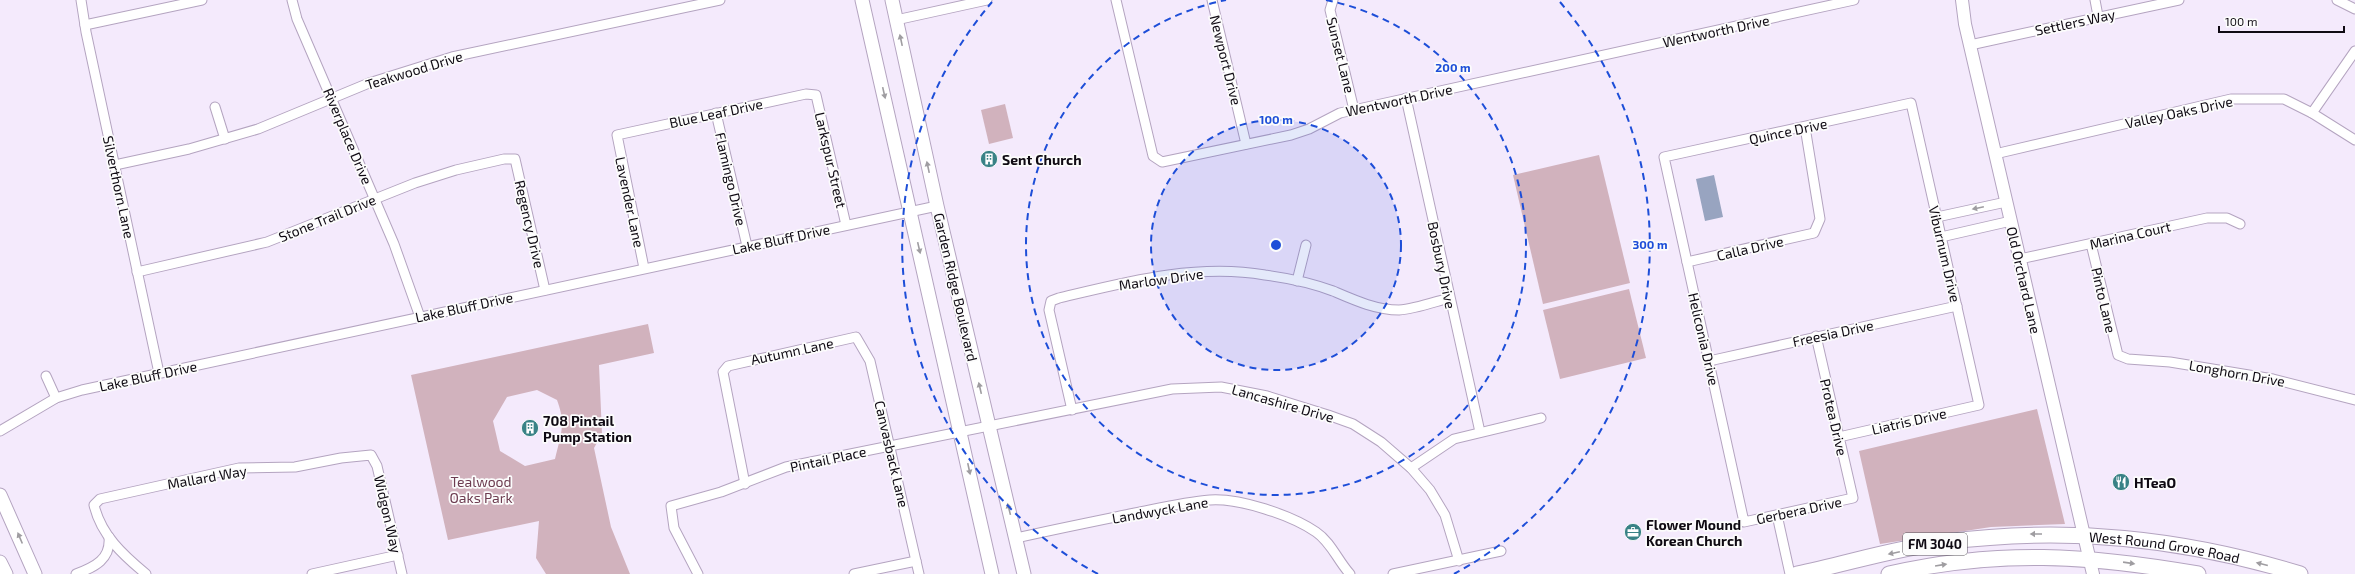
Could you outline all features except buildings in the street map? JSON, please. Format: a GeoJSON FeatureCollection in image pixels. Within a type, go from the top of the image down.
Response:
{"type":"FeatureCollection","features":[{"type":"Feature","properties":{"kind":"main road","name":"Garden Ridge Boulevard"},"geometry":{"type":"LineString","coordinates":[[862,0],[911,210],[992,574]]}},
{"type":"Feature","properties":{"kind":"main road","name":"Garden Ridge Boulevard"},"geometry":{"type":"LineString","coordinates":[[892,0],[937,206],[1024,574]]}},
{"type":"Feature","properties":{"kind":"main road"},"geometry":{"type":"LineString","coordinates":[[0,495],[35,574]]}},
{"type":"Feature","properties":{"kind":"main road","name":"FM 3040"},"geometry":{"type":"LineString","coordinates":[[1797,574],[1943,542],[2021,534],[2080,534]]}},
{"type":"Feature","properties":{"kind":"main road","name":"West Round Grove Road"},"geometry":{"type":"LineString","coordinates":[[2080,534],[2133,538],[2203,549],[2300,574]]}},
{"type":"Feature","properties":{"kind":"main road","name":"FM 3040"},"geometry":{"type":"LineString","coordinates":[[1889,574],[1992,558],[2037,556],[2090,559]]}},
{"type":"Feature","properties":{"kind":"main road","name":"West Round Grove Road"},"geometry":{"type":"LineString","coordinates":[[2090,559],[2198,574]]}},
{"type":"Feature","properties":{"kind":"main road"},"geometry":{"type":"LineString","coordinates":[[0,562],[6,574]]}},
{"type":"Feature","properties":{"kind":"street","name":"Silverthorn Lane"},"geometry":{"type":"LineString","coordinates":[[81,0],[137,272],[160,373]]}},
{"type":"Feature","properties":{"kind":"street"},"geometry":{"type":"LineString","coordinates":[[85,25],[202,0]]}},
{"type":"Feature","properties":{"kind":"street","name":"Riverplace Drive"},"geometry":{"type":"LineString","coordinates":[[292,0],[297,19],[409,281],[420,317]]}},
{"type":"Feature","properties":{"kind":"street","name":"Teakwood Drive"},"geometry":{"type":"LineString","coordinates":[[115,165],[225,139],[298,114],[400,72],[452,57],[720,0]]}},
{"type":"Feature","properties":{"kind":"street"},"geometry":{"type":"LineString","coordinates":[[896,20],[987,0]]}},
{"type":"Feature","properties":{"kind":"street","name":"Wentworth Drive"},"geometry":{"type":"LineString","coordinates":[[1116,0],[1153,156],[1162,162],[1291,135],[1309,129],[1340,113],[1854,0]]}},
{"type":"Feature","properties":{"kind":"street","name":"Newport Drive"},"geometry":{"type":"LineString","coordinates":[[1212,0],[1246,144]]}},
{"type":"Feature","properties":{"kind":"street","name":"Sunset Lane"},"geometry":{"type":"LineString","coordinates":[[1333,0],[1330,10],[1354,110]]}},
{"type":"Feature","properties":{"kind":"street","name":"Old Orchard Lane"},"geometry":{"type":"LineString","coordinates":[[1962,0],[1970,45],[2020,259],[2080,534],[2094,574]]}},
{"type":"Feature","properties":{"kind":"street"},"geometry":{"type":"LineString","coordinates":[[2095,0],[2098,16]]}},
{"type":"Feature","properties":{"kind":"street","name":"Settlers Way"},"geometry":{"type":"LineString","coordinates":[[1970,45],[2098,16],[2179,0]]}},
{"type":"Feature","properties":{"kind":"street"},"geometry":{"type":"LineString","coordinates":[[2337,0],[2355,9]]}},
{"type":"Feature","properties":{"kind":"street"},"geometry":{"type":"LineString","coordinates":[[2312,113],[2355,51]]}},
{"type":"Feature","properties":{"kind":"street","name":"Blue Leaf Drive"},"geometry":{"type":"LineString","coordinates":[[617,135],[716,112],[806,94],[816,95]]}},
{"type":"Feature","properties":{"kind":"street","name":"Larkspur Street"},"geometry":{"type":"LineString","coordinates":[[816,95],[846,225]]}},
{"type":"Feature","properties":{"kind":"street","name":"Bosbury Drive"},"geometry":{"type":"LineString","coordinates":[[1406,98],[1480,432]]}},
{"type":"Feature","properties":{"kind":"street","name":"Valley Oaks Drive"},"geometry":{"type":"LineString","coordinates":[[1996,154],[2231,99],[2284,99],[2312,113],[2355,140]]}},
{"type":"Feature","properties":{"kind":"street","name":"Quince Drive"},"geometry":{"type":"LineString","coordinates":[[1664,157],[1911,103]]}},
{"type":"Feature","properties":{"kind":"street","name":"Viburnum Drive"},"geometry":{"type":"LineString","coordinates":[[1911,103],[1979,405]]}},
{"type":"Feature","properties":{"kind":"street"},"geometry":{"type":"LineString","coordinates":[[215,107],[225,139]]}},
{"type":"Feature","properties":{"kind":"street","name":"Flamingo Drive"},"geometry":{"type":"LineString","coordinates":[[716,112],[747,246]]}},
{"type":"Feature","properties":{"kind":"street","name":"Calla Drive"},"geometry":{"type":"LineString","coordinates":[[1687,262],[1814,233],[1820,219],[1804,127]]}},
{"type":"Feature","properties":{"kind":"street","name":"Lavender Lane"},"geometry":{"type":"LineString","coordinates":[[617,135],[644,268]]}},
{"type":"Feature","properties":{"kind":"street","name":"Heliconia Drive"},"geometry":{"type":"LineString","coordinates":[[1664,157],[1744,522]]}},
{"type":"Feature","properties":{"kind":"street","name":"Stone Trail Drive"},"geometry":{"type":"LineString","coordinates":[[137,272],[267,242],[456,170],[504,159],[515,159]]}},
{"type":"Feature","properties":{"kind":"street","name":"Regency Drive"},"geometry":{"type":"LineString","coordinates":[[515,159],[545,290]]}},
{"type":"Feature","properties":{"kind":"street"},"geometry":{"type":"LineString","coordinates":[[1937,217],[2006,202]]}},
{"type":"Feature","properties":{"kind":"street","name":"Lake Bluff Drive"},"geometry":{"type":"LineString","coordinates":[[1,430],[56,398],[82,390],[911,210],[937,206]]}},
{"type":"Feature","properties":{"kind":"street","name":"Marina Court"},"geometry":{"type":"LineString","coordinates":[[2020,259],[2206,218],[2227,218],[2240,224]]}},
{"type":"Feature","properties":{"kind":"street"},"geometry":{"type":"LineString","coordinates":[[1941,237],[2011,220]]}},
{"type":"Feature","properties":{"kind":"street","name":"Pinto Lane"},"geometry":{"type":"LineString","coordinates":[[2091,244],[2118,355]]}},
{"type":"Feature","properties":{"kind":"street"},"geometry":{"type":"LineString","coordinates":[[1297,281],[1306,245]]}},
{"type":"Feature","properties":{"kind":"street","name":"Marlow Drive"},"geometry":{"type":"LineString","coordinates":[[1072,410],[1049,310],[1051,301],[1120,284],[1180,274],[1209,272],[1246,273],[1297,281],[1333,291],[1372,306],[1391,309],[1401,310],[1450,298]]}},
{"type":"Feature","properties":{"kind":"street","name":"Freesia Drive"},"geometry":{"type":"LineString","coordinates":[[1709,361],[1816,336],[1957,306]]}},
{"type":"Feature","properties":{"kind":"street","name":"Protea Drive"},"geometry":{"type":"LineString","coordinates":[[1816,336],[1853,498]]}},
{"type":"Feature","properties":{"kind":"street","name":"Autumn Lane"},"geometry":{"type":"LineString","coordinates":[[745,484],[723,372],[728,366],[856,337]]}},
{"type":"Feature","properties":{"kind":"street","name":"Canvasback Lane"},"geometry":{"type":"LineString","coordinates":[[856,337],[870,361],[919,574]]}},
{"type":"Feature","properties":{"kind":"street","name":"Longhorn Drive"},"geometry":{"type":"LineString","coordinates":[[2118,355],[2128,359],[2177,363],[2273,379],[2355,400]]}},
{"type":"Feature","properties":{"kind":"street"},"geometry":{"type":"LineString","coordinates":[[46,376],[56,398]]}},
{"type":"Feature","properties":{"kind":"street","name":"Lancashire Drive"},"geometry":{"type":"LineString","coordinates":[[989,426],[1172,389],[1197,387],[1234,388],[1267,396],[1353,424],[1381,442],[1411,468],[1430,490],[1444,516],[1458,560]]}},
{"type":"Feature","properties":{"kind":"street","name":"Liatris Drive"},"geometry":{"type":"LineString","coordinates":[[1838,437],[1979,405]]}},
{"type":"Feature","properties":{"kind":"street"},"geometry":{"type":"LineString","coordinates":[[1411,468],[1448,442],[1480,432],[1540,418]]}},
{"type":"Feature","properties":{"kind":"street","name":"Pintail Place"},"geometry":{"type":"LineString","coordinates":[[698,574],[674,528],[672,506],[745,484],[786,467],[989,426]]}},
{"type":"Feature","properties":{"kind":"street","name":"Mallard Way"},"geometry":{"type":"LineString","coordinates":[[108,536],[98,520],[94,505],[106,496],[239,468],[295,467],[341,458],[371,455]]}},
{"type":"Feature","properties":{"kind":"street","name":"Widgon Way"},"geometry":{"type":"LineString","coordinates":[[371,455],[377,466],[402,574]]}},
{"type":"Feature","properties":{"kind":"street","name":"Gerbera Drive"},"geometry":{"type":"LineString","coordinates":[[1744,522],[1853,498]]}},
{"type":"Feature","properties":{"kind":"street","name":"Landwyck Lane"},"geometry":{"type":"LineString","coordinates":[[1016,538],[1180,504],[1222,500],[1266,510],[1299,522],[1318,532],[1333,550],[1339,563],[1350,574]]}},
{"type":"Feature","properties":{"kind":"street"},"geometry":{"type":"LineString","coordinates":[[1777,515],[1790,574]]}},
{"type":"Feature","properties":{"kind":"street"},"geometry":{"type":"LineString","coordinates":[[76,574],[96,564],[107,555],[110,548],[108,536]]}},
{"type":"Feature","properties":{"kind":"street"},"geometry":{"type":"LineString","coordinates":[[108,536],[120,553],[146,574]]}},
{"type":"Feature","properties":{"kind":"street"},"geometry":{"type":"LineString","coordinates":[[1393,574],[1501,551]]}},
{"type":"Feature","properties":{"kind":"street"},"geometry":{"type":"LineString","coordinates":[[312,574],[398,556]]}},
{"type":"Feature","properties":{"kind":"street"},"geometry":{"type":"LineString","coordinates":[[854,574],[916,561]]}},
{"type":"Feature","properties":{"kind":"green space"},"geometry":{"type":"Polygon","coordinates":[[[1005,104],[1013,138],[989,144],[981,110],[1005,104]]]}},
{"type":"Feature","properties":{"kind":"green space"},"geometry":{"type":"Polygon","coordinates":[[[1599,155],[1630,283],[1543,304],[1513,175],[1599,155]]]}},
{"type":"Feature","properties":{"kind":"green space"},"geometry":{"type":"Polygon","coordinates":[[[1629,289],[1646,358],[1560,379],[1543,310],[1629,289]]]}},
{"type":"Feature","properties":{"kind":"green space","name":"Tealwood Oaks Park"},"geometry":{"type":"Polygon","coordinates":[[[648,324],[654,353],[599,365],[602,434],[594,448],[611,527],[630,574],[546,574],[536,558],[539,521],[448,540],[411,375],[648,324]],[[537,390],[507,397],[493,421],[500,451],[525,466],[555,459],[562,429],[560,408],[557,400],[537,390]]]}},
{"type":"Feature","properties":{"kind":"green space"},"geometry":{"type":"Polygon","coordinates":[[[2037,409],[2065,524],[1991,527],[1880,544],[1859,451],[2037,409]]]}},
{"type":"Feature","properties":{"kind":"water"},"geometry":{"type":"Polygon","coordinates":[[[1714,175],[1723,217],[1705,221],[1696,179],[1714,175]]]}},
{"type":"Feature","properties":{"kind":"place","name":"Sent Church"},"geometry":{"type":"Point","coordinates":[989,159]}},
{"type":"Feature","properties":{"kind":"place","name":"708 Pintail Pump Station"},"geometry":{"type":"Point","coordinates":[530,428]}},
{"type":"Feature","properties":{"kind":"place","name":"HTeaO"},"geometry":{"type":"Point","coordinates":[2121,482]}},
{"type":"Feature","properties":{"kind":"place","name":"Flower Mound Korean Church"},"geometry":{"type":"Point","coordinates":[1633,532]}}]}
